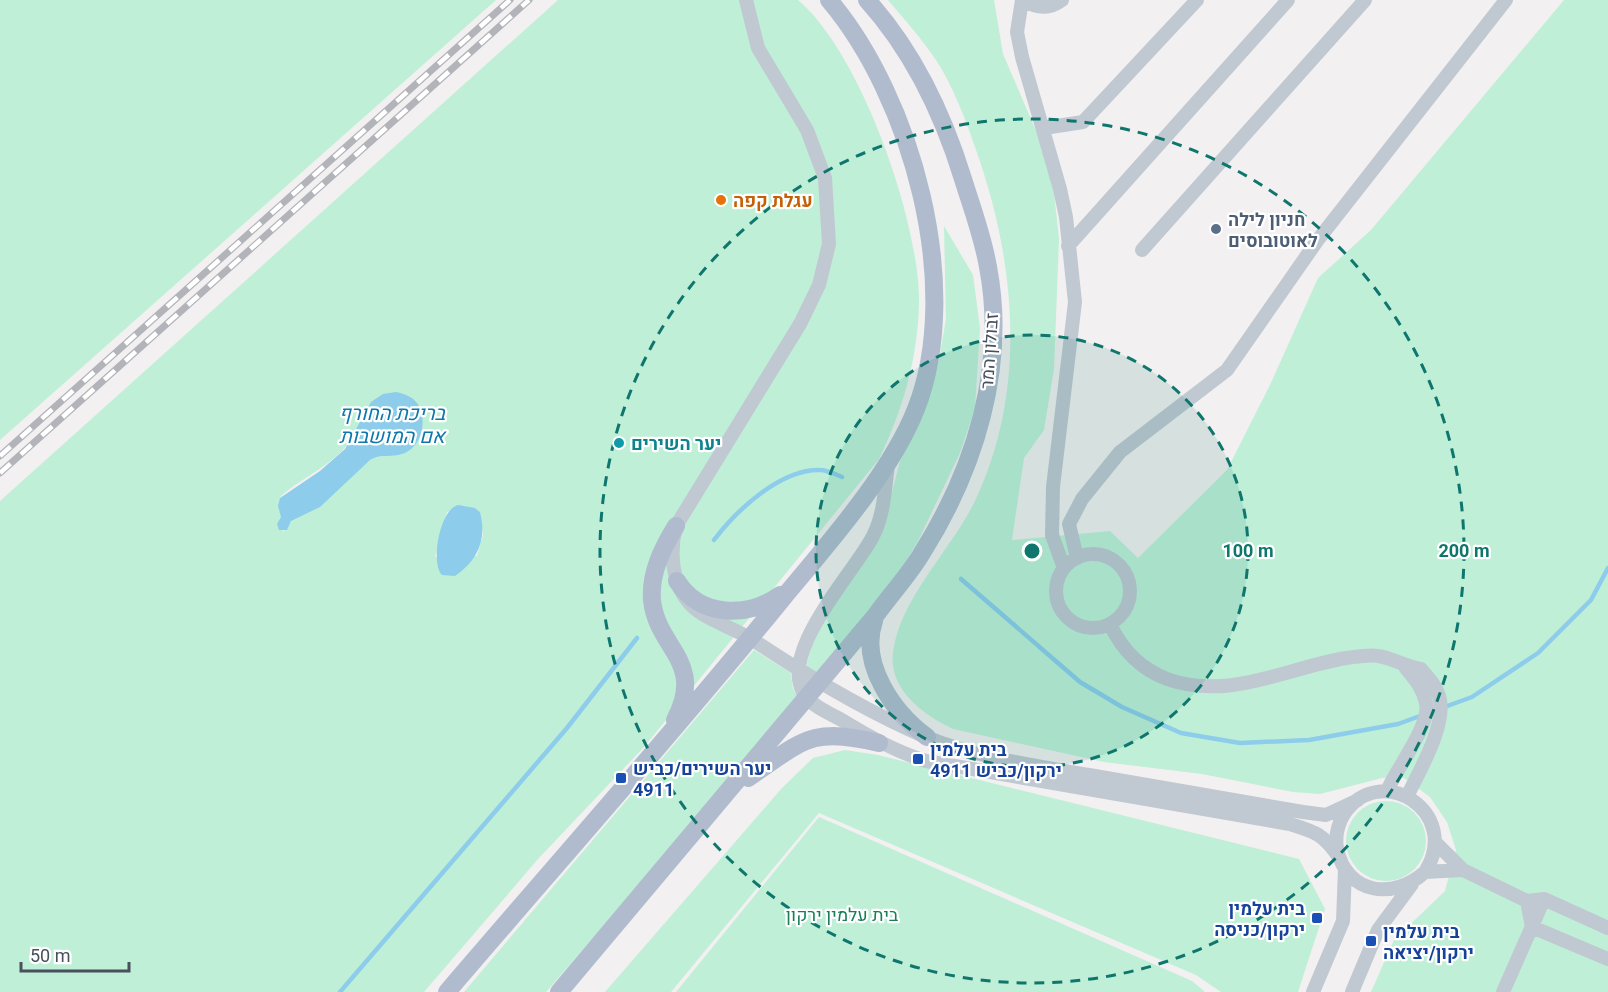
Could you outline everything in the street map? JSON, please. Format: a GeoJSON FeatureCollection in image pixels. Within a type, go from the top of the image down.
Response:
{"type":"FeatureCollection","features":[{"type":"Feature","properties":{"kind":"main road"},"geometry":{"type":"LineString","coordinates":[[447,992],[663,742],[797,581],[889,463],[916,408],[929,364],[934,312],[930,250],[917,181],[888,98],[865,51],[829,0]]}},
{"type":"Feature","properties":{"kind":"main road","name":"זבולון המר"},"geometry":{"type":"LineString","coordinates":[[717,805],[876,615],[921,555],[957,490],[970,460],[987,389],[994,328],[988,267],[956,156],[935,101],[905,50],[867,0]]}},
{"type":"Feature","properties":{"kind":"main road"},"geometry":{"type":"LineString","coordinates":[[663,742],[682,706],[686,681],[681,662],[655,614],[652,589],[660,555],[676,526]]}},
{"type":"Feature","properties":{"kind":"main road"},"geometry":{"type":"LineString","coordinates":[[677,582],[688,593],[709,606],[734,613],[746,612],[768,604],[797,581]]}},
{"type":"Feature","properties":{"kind":"main road"},"geometry":{"type":"LineString","coordinates":[[876,615],[870,642],[880,681],[902,715],[927,737]]}},
{"type":"Feature","properties":{"kind":"main road"},"geometry":{"type":"LineString","coordinates":[[559,992],[717,805],[747,780],[799,744],[815,737],[846,735],[879,743]]}},
{"type":"Feature","properties":{"kind":"street"},"geometry":{"type":"LineString","coordinates":[[746,0],[758,48],[807,130],[825,178],[829,244],[819,285],[800,324],[676,526],[672,552],[677,582],[694,607],[751,638],[799,670],[927,737],[1037,766],[1326,815],[1372,794],[1387,791],[1407,797],[1427,813],[1434,827],[1436,843],[1425,872],[1413,882],[1399,889],[1384,891],[1369,888],[1355,880],[1326,838],[1316,832],[1290,824],[926,761],[879,743],[807,699],[801,687],[799,670],[802,652],[815,623],[874,534],[880,515],[889,463]]}},
{"type":"Feature","properties":{"kind":"street"},"geometry":{"type":"LineString","coordinates":[[1062,0],[1050,7],[1040,8],[1023,0],[1017,32],[1066,217],[1075,302],[1053,487],[1052,535],[1064,568]]}},
{"type":"Feature","properties":{"kind":"street"},"geometry":{"type":"LineString","coordinates":[[1044,128],[1083,122],[1197,0]]}},
{"type":"Feature","properties":{"kind":"street"},"geometry":{"type":"LineString","coordinates":[[1068,246],[1288,0]]}},
{"type":"Feature","properties":{"kind":"street"},"geometry":{"type":"LineString","coordinates":[[1142,250],[1365,0]]}},
{"type":"Feature","properties":{"kind":"street"},"geometry":{"type":"LineString","coordinates":[[1077,558],[1069,524],[1082,499],[1120,452],[1227,370],[1317,241],[1506,0]]}},
{"type":"Feature","properties":{"kind":"street"},"geometry":{"type":"LineString","coordinates":[[1088,555],[1110,558],[1126,574],[1130,585],[1126,608],[1110,624],[1088,628],[1068,619],[1056,600],[1058,578],[1064,568],[1077,558],[1088,555]]}},
{"type":"Feature","properties":{"kind":"street"},"geometry":{"type":"LineString","coordinates":[[1110,624],[1118,641],[1148,671],[1178,682],[1204,687],[1228,686],[1285,675],[1345,658],[1377,656],[1405,667],[1421,669],[1427,686],[1427,705],[1422,725],[1387,791]]}},
{"type":"Feature","properties":{"kind":"street"},"geometry":{"type":"LineString","coordinates":[[1407,797],[1436,734],[1441,701],[1427,686]]}},
{"type":"Feature","properties":{"kind":"street"},"geometry":{"type":"LineString","coordinates":[[1313,992],[1343,921],[1342,863],[1336,845],[1341,820],[1358,800]]}},
{"type":"Feature","properties":{"kind":"street"},"geometry":{"type":"LineString","coordinates":[[1436,843],[1463,870],[1527,901],[1544,898],[1608,928]]}},
{"type":"Feature","properties":{"kind":"street"},"geometry":{"type":"LineString","coordinates":[[1425,872],[1463,870]]}},
{"type":"Feature","properties":{"kind":"street"},"geometry":{"type":"LineString","coordinates":[[1352,992],[1378,930],[1413,882]]}},
{"type":"Feature","properties":{"kind":"street"},"geometry":{"type":"LineString","coordinates":[[1503,992],[1544,898]]}},
{"type":"Feature","properties":{"kind":"street"},"geometry":{"type":"LineString","coordinates":[[1527,901],[1532,927]]}},
{"type":"Feature","properties":{"kind":"street"},"geometry":{"type":"LineString","coordinates":[[1532,927],[1608,959]]}},
{"type":"Feature","properties":{"kind":"green space"},"geometry":{"type":"Polygon","coordinates":[[[0,0],[496,0],[0,440],[0,0]]]}},
{"type":"Feature","properties":{"kind":"green space"},"geometry":{"type":"Polygon","coordinates":[[[558,0],[798,0],[821,25],[844,59],[864,98],[883,142],[910,231],[917,271],[919,305],[912,365],[902,403],[879,459],[644,747],[538,859],[424,992],[0,992],[0,501],[558,0]],[[353,437],[346,447],[328,463],[280,497],[283,532],[291,521],[370,460],[404,452],[415,445],[353,437]],[[475,508],[447,512],[435,557],[477,556],[483,535],[480,512],[475,508]]]}},
{"type":"Feature","properties":{"kind":"green space"},"geometry":{"type":"Polygon","coordinates":[[[888,0],[994,0],[1003,54],[1040,140],[1054,193],[1059,239],[1054,369],[1044,430],[1024,458],[1012,540],[1110,531],[1138,558],[1227,470],[1270,385],[1318,278],[1371,230],[1564,0],[1608,0],[1608,992],[1371,992],[1394,940],[1445,891],[1456,850],[1447,822],[1430,797],[1404,778],[1382,778],[1320,794],[1293,792],[1202,774],[1104,762],[953,729],[930,716],[902,689],[893,665],[893,652],[898,632],[916,593],[975,501],[992,458],[1003,414],[1009,370],[1010,325],[1007,280],[1000,235],[989,190],[967,125],[953,91],[936,60],[888,0]]]}},
{"type":"Feature","properties":{"kind":"green space"},"geometry":{"type":"Polygon","coordinates":[[[944,226],[973,275],[980,328],[975,408],[960,453],[918,541],[895,580],[821,674],[806,668],[813,639],[885,520],[900,461],[926,407],[938,365],[946,319],[944,226]]]}},
{"type":"Feature","properties":{"kind":"green space"},"geometry":{"type":"Polygon","coordinates":[[[754,650],[791,673],[793,689],[800,700],[546,992],[464,992],[754,650]]]}},
{"type":"Feature","properties":{"kind":"green space"},"geometry":{"type":"Polygon","coordinates":[[[845,750],[878,755],[1299,859],[1325,909],[1298,992],[1221,992],[1196,975],[819,813],[671,992],[605,992],[782,788],[813,758],[845,750]]]}},
{"type":"Feature","properties":{"kind":"green space"},"geometry":{"type":"Polygon","coordinates":[[[1378,801],[1394,801],[1415,812],[1426,833],[1426,849],[1415,870],[1394,881],[1378,881],[1364,875],[1352,863],[1346,849],[1346,833],[1352,819],[1364,807],[1378,801]]]}},
{"type":"Feature","properties":{"kind":"green space","name":"בית עלמין ירקון"},"geometry":{"type":"Polygon","coordinates":[[[819,817],[1192,981],[1205,992],[676,992],[819,817]]]}},
{"type":"Feature","properties":{"kind":"water","name":"בריכת החורף אם המושבות"},"geometry":{"type":"Polygon","coordinates":[[[396,392],[413,399],[421,410],[423,421],[421,434],[415,446],[405,453],[380,456],[370,460],[320,507],[291,521],[287,530],[279,530],[277,524],[281,517],[278,506],[280,498],[320,471],[345,449],[371,402],[383,394],[396,392]]]}},
{"type":"Feature","properties":{"kind":"water"},"geometry":{"type":"Polygon","coordinates":[[[458,505],[475,508],[480,512],[481,540],[475,556],[463,570],[455,576],[442,575],[437,560],[439,537],[446,516],[458,505]]]}},
{"type":"Feature","properties":{"kind":"waterway"},"geometry":{"type":"LineString","coordinates":[[714,540],[734,517],[760,494],[790,476],[820,470],[842,477]]}},
{"type":"Feature","properties":{"kind":"waterway"},"geometry":{"type":"LineString","coordinates":[[961,579],[1080,682],[1122,707],[1181,733],[1240,743],[1309,740],[1398,724],[1472,697],[1538,653],[1591,600],[1608,568]]}},
{"type":"Feature","properties":{"kind":"waterway"},"geometry":{"type":"LineString","coordinates":[[340,992],[567,728],[637,638]]}},
{"type":"Feature","properties":{"kind":"railway"},"geometry":{"type":"LineString","coordinates":[[0,456],[510,0]]}},
{"type":"Feature","properties":{"kind":"railway"},"geometry":{"type":"LineString","coordinates":[[0,473],[529,0]]}},
{"type":"Feature","properties":{"kind":"place","name":"עגלת קפה"},"geometry":{"type":"Point","coordinates":[721,200]}},
{"type":"Feature","properties":{"kind":"place","name":"חניון לילה לאוטובוסים"},"geometry":{"type":"Point","coordinates":[1216,229]}},
{"type":"Feature","properties":{"kind":"place","name":"יער השירים"},"geometry":{"type":"Point","coordinates":[619,443]}},
{"type":"Feature","properties":{"kind":"place","name":"בית עלמין ירקון/כביש 4911"},"geometry":{"type":"Point","coordinates":[918,759]}},
{"type":"Feature","properties":{"kind":"place","name":"יער השירים/כביש 4911"},"geometry":{"type":"Point","coordinates":[621,778]}},
{"type":"Feature","properties":{"kind":"place","name":"בית עלמין ירקון/כניסה"},"geometry":{"type":"Point","coordinates":[1317,918]}},
{"type":"Feature","properties":{"kind":"place","name":"בית עלמין ירקון/יציאה"},"geometry":{"type":"Point","coordinates":[1371,941]}}]}
